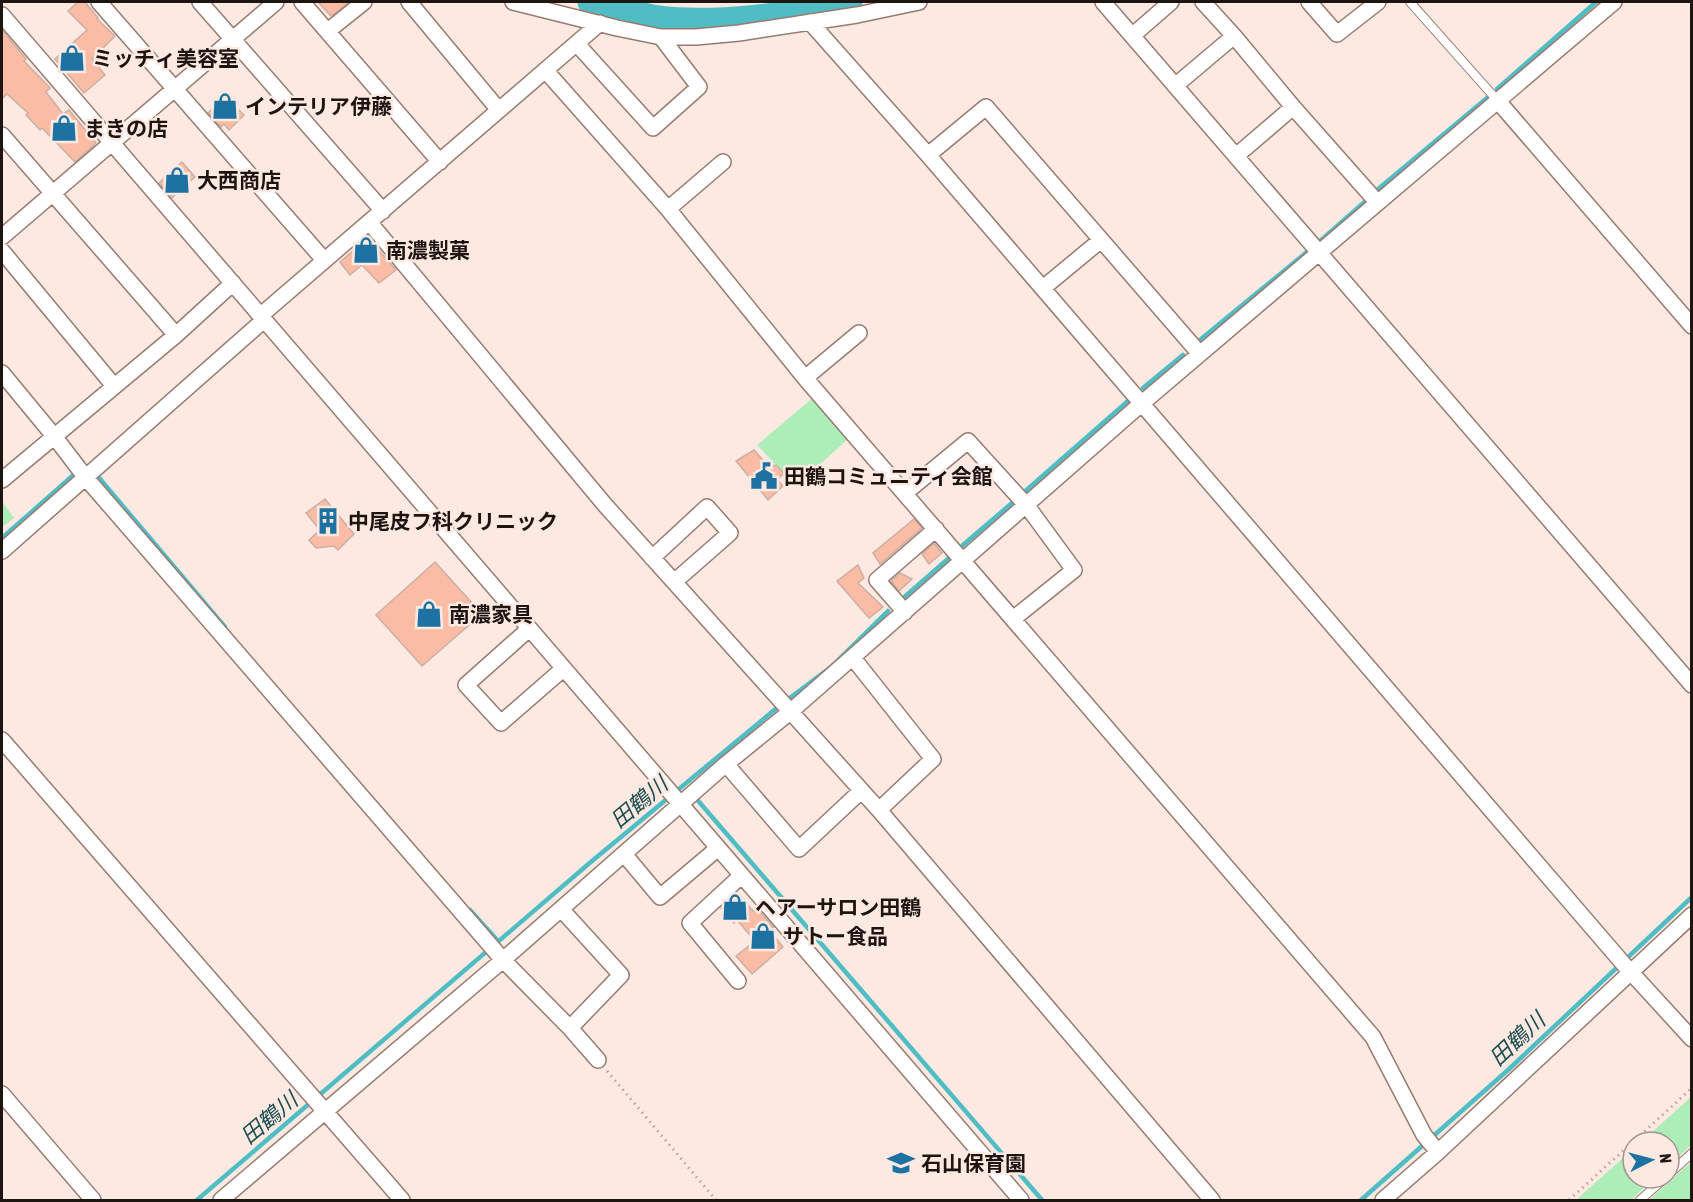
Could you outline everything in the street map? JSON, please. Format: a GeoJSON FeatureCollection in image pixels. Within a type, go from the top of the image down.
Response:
{"type":"FeatureCollection","features":[{"type":"Feature","properties":{"kind":"street"},"geometry":{"type":"LineString","coordinates":[[99,2],[324,260]]}},
{"type":"Feature","properties":{"kind":"street"},"geometry":{"type":"LineString","coordinates":[[200,2],[383,211]]}},
{"type":"Feature","properties":{"kind":"street"},"geometry":{"type":"LineString","coordinates":[[2,237],[110,142],[276,2]]}},
{"type":"Feature","properties":{"kind":"street"},"geometry":{"type":"LineString","coordinates":[[302,2],[329,30],[440,162]]}},
{"type":"Feature","properties":{"kind":"street"},"geometry":{"type":"LineString","coordinates":[[329,30],[364,2]]}},
{"type":"Feature","properties":{"kind":"street"},"geometry":{"type":"LineString","coordinates":[[409,2],[498,109]]}},
{"type":"Feature","properties":{"kind":"street"},"geometry":{"type":"LineString","coordinates":[[513,2],[661,37],[739,33],[857,15],[919,2]]}},
{"type":"Feature","properties":{"kind":"street"},"geometry":{"type":"LineString","coordinates":[[1103,2],[1692,685]]}},
{"type":"Feature","properties":{"kind":"street"},"geometry":{"type":"LineString","coordinates":[[1133,35],[1171,2]]}},
{"type":"Feature","properties":{"kind":"street"},"geometry":{"type":"LineString","coordinates":[[1203,2],[1377,202]]}},
{"type":"Feature","properties":{"kind":"street"},"geometry":{"type":"LineString","coordinates":[[1309,2],[1337,34],[1378,2]]}},
{"type":"Feature","properties":{"kind":"street"},"geometry":{"type":"LineString","coordinates":[[221,1200],[323,1109],[624,854],[676,799],[701,786],[790,712],[1141,404],[1614,2]]}},
{"type":"Feature","properties":{"kind":"street"},"geometry":{"type":"LineString","coordinates":[[3,20],[233,283],[717,849],[1021,1200]]}},
{"type":"Feature","properties":{"kind":"street"},"geometry":{"type":"LineString","coordinates":[[810,22],[1043,288],[1629,970],[1692,1039]]}},
{"type":"Feature","properties":{"kind":"street"},"geometry":{"type":"LineString","coordinates":[[2,551],[86,478],[324,260],[370,223],[498,109],[546,71],[600,23]]}},
{"type":"Feature","properties":{"kind":"street"},"geometry":{"type":"LineString","coordinates":[[1176,85],[1234,36]]}},
{"type":"Feature","properties":{"kind":"street"},"geometry":{"type":"LineString","coordinates":[[576,44],[653,128],[699,87],[661,37]]}},
{"type":"Feature","properties":{"kind":"street"},"geometry":{"type":"LineString","coordinates":[[546,71],[668,209],[805,378],[1373,1037],[1424,1136],[1437,1151]]}},
{"type":"Feature","properties":{"kind":"street"},"geometry":{"type":"LineString","coordinates":[[1497,100],[1692,326]]}},
{"type":"Feature","properties":{"kind":"street"},"geometry":{"type":"LineString","coordinates":[[928,155],[986,107],[1200,354]]}},
{"type":"Feature","properties":{"kind":"street"},"geometry":{"type":"LineString","coordinates":[[1236,156],[1293,107]]}},
{"type":"Feature","properties":{"kind":"street"},"geometry":{"type":"LineString","coordinates":[[2,135],[176,335]]}},
{"type":"Feature","properties":{"kind":"street"},"geometry":{"type":"LineString","coordinates":[[668,209],[723,162]]}},
{"type":"Feature","properties":{"kind":"street"},"geometry":{"type":"LineString","coordinates":[[370,223],[605,505],[879,810],[1212,1200]]}},
{"type":"Feature","properties":{"kind":"street"},"geometry":{"type":"LineString","coordinates":[[1043,288],[1101,240]]}},
{"type":"Feature","properties":{"kind":"street"},"geometry":{"type":"LineString","coordinates":[[2,251],[114,386]]}},
{"type":"Feature","properties":{"kind":"street"},"geometry":{"type":"LineString","coordinates":[[2,480],[176,335],[233,283]]}},
{"type":"Feature","properties":{"kind":"street"},"geometry":{"type":"LineString","coordinates":[[805,378],[859,333]]}},
{"type":"Feature","properties":{"kind":"street"},"geometry":{"type":"LineString","coordinates":[[2,373],[86,478],[501,957],[598,1060]]}},
{"type":"Feature","properties":{"kind":"street"},"geometry":{"type":"LineString","coordinates":[[905,493],[968,441],[1027,506],[1074,570],[1013,619]]}},
{"type":"Feature","properties":{"kind":"street"},"geometry":{"type":"LineString","coordinates":[[652,558],[708,507],[730,533],[674,582]]}},
{"type":"Feature","properties":{"kind":"street"},"geometry":{"type":"LineString","coordinates":[[905,612],[877,580],[936,529]]}},
{"type":"Feature","properties":{"kind":"street"},"geometry":{"type":"LineString","coordinates":[[529,629],[466,685],[501,723],[563,669]]}},
{"type":"Feature","properties":{"kind":"street"},"geometry":{"type":"LineString","coordinates":[[853,658],[933,759],[879,810]]}},
{"type":"Feature","properties":{"kind":"street"},"geometry":{"type":"LineString","coordinates":[[2,740],[402,1200]]}},
{"type":"Feature","properties":{"kind":"street"},"geometry":{"type":"LineString","coordinates":[[726,764],[799,849],[861,791]]}},
{"type":"Feature","properties":{"kind":"street"},"geometry":{"type":"LineString","coordinates":[[624,854],[660,897],[717,849]]}},
{"type":"Feature","properties":{"kind":"street"},"geometry":{"type":"LineString","coordinates":[[738,981],[690,923],[741,876]]}},
{"type":"Feature","properties":{"kind":"street"},"geometry":{"type":"LineString","coordinates":[[561,909],[621,975],[570,1028]]}},
{"type":"Feature","properties":{"kind":"street"},"geometry":{"type":"LineString","coordinates":[[1383,1200],[1629,970],[1692,915]]}},
{"type":"Feature","properties":{"kind":"street"},"geometry":{"type":"LineString","coordinates":[[2,1094],[93,1200]]}},
{"type":"Feature","properties":{"kind":"lane"},"geometry":{"type":"LineString","coordinates":[[1410,2],[1497,100]]}},
{"type":"Feature","properties":{"kind":"lane"},"geometry":{"type":"LineString","coordinates":[[1640,1200],[1651,1190]]}},
{"type":"Feature","properties":{"kind":"path"},"geometry":{"type":"LineString","coordinates":[[598,1060],[716,1200]]}},
{"type":"Feature","properties":{"kind":"path"},"geometry":{"type":"LineString","coordinates":[[1569,1200],[1692,1088]]}},
{"type":"Feature","properties":{"kind":"green space"},"geometry":{"type":"Polygon","coordinates":[[[814,397],[847,440],[796,486],[757,445],[814,397]]]}},
{"type":"Feature","properties":{"kind":"green space"},"geometry":{"type":"Polygon","coordinates":[[[2,501],[14,518],[2,527],[2,501]]]}},
{"type":"Feature","properties":{"kind":"green space"},"geometry":{"type":"Polygon","coordinates":[[[1691,1097],[1691,1145],[1681,1155],[1681,1130],[1654,1130],[1691,1097]]]}},
{"type":"Feature","properties":{"kind":"green space"},"geometry":{"type":"Polygon","coordinates":[[[1621,1160],[1621,1190],[1642,1190],[1631,1200],[1576,1200],[1621,1160]]]}},
{"type":"Feature","properties":{"kind":"green space"},"geometry":{"type":"Polygon","coordinates":[[[1691,1162],[1691,1200],[1649,1200],[1660,1190],[1681,1190],[1681,1171],[1691,1162]]]}},
{"type":"Feature","properties":{"kind":"building"},"geometry":{"type":"Polygon","coordinates":[[[78,2],[85,2],[97,19],[115,36],[92,59],[105,75],[84,93],[55,59],[87,30],[68,11],[78,2]]]}},
{"type":"Feature","properties":{"kind":"building"},"geometry":{"type":"Polygon","coordinates":[[[318,2],[349,2],[331,16],[318,2]]]}},
{"type":"Feature","properties":{"kind":"building"},"geometry":{"type":"Polygon","coordinates":[[[2,30],[26,59],[24,61],[50,88],[46,92],[63,114],[69,110],[96,143],[75,162],[42,128],[40,130],[26,115],[28,113],[7,94],[2,99],[2,30]]]}},
{"type":"Feature","properties":{"kind":"building","name":"インテリア伊藤"},"geometry":{"type":"Polygon","coordinates":[[[225,97],[244,115],[229,130],[224,124],[221,127],[208,113],[225,97]]]}},
{"type":"Feature","properties":{"kind":"building","name":"大西商店"},"geometry":{"type":"Polygon","coordinates":[[[182,162],[195,177],[172,198],[159,183],[182,162]]]}},
{"type":"Feature","properties":{"kind":"building","name":"南濃製菓"},"geometry":{"type":"Polygon","coordinates":[[[368,238],[396,270],[379,283],[362,265],[350,275],[340,262],[368,238]]]}},
{"type":"Feature","properties":{"kind":"building","name":"田鶴コミュニティ会館"},"geometry":{"type":"Polygon","coordinates":[[[754,450],[769,467],[776,465],[784,473],[777,480],[783,486],[768,500],[736,461],[754,450]]]}},
{"type":"Feature","properties":{"kind":"building","name":"中尾皮フ科クリニック"},"geometry":{"type":"Polygon","coordinates":[[[325,499],[354,534],[338,550],[334,546],[316,548],[309,540],[320,530],[306,513],[325,499]]]}},
{"type":"Feature","properties":{"kind":"building"},"geometry":{"type":"Polygon","coordinates":[[[914,519],[922,528],[880,564],[873,553],[914,519]]]}},
{"type":"Feature","properties":{"kind":"building"},"geometry":{"type":"Polygon","coordinates":[[[934,543],[942,553],[929,564],[922,554],[934,543]]]}},
{"type":"Feature","properties":{"kind":"building","name":"南濃家具"},"geometry":{"type":"Polygon","coordinates":[[[435,562],[482,614],[422,666],[376,615],[435,562]]]}},
{"type":"Feature","properties":{"kind":"building"},"geometry":{"type":"Polygon","coordinates":[[[858,565],[864,578],[858,583],[883,607],[869,618],[837,581],[858,565]]]}},
{"type":"Feature","properties":{"kind":"building"},"geometry":{"type":"Polygon","coordinates":[[[900,573],[912,579],[899,591],[891,581],[900,573]]]}},
{"type":"Feature","properties":{"kind":"building","name":"サトー食品"},"geometry":{"type":"Polygon","coordinates":[[[737,893],[753,911],[757,908],[775,929],[771,932],[783,947],[752,974],[736,956],[755,941],[737,920],[734,923],[721,908],[737,893]]]}},
{"type":"Feature","properties":{"kind":"waterway"},"geometry":{"type":"LineString","coordinates":[[591,2],[650,18],[680,21],[754,18],[805,12],[849,2]]}},
{"type":"Feature","properties":{"kind":"waterway"},"geometry":{"type":"LineString","coordinates":[[1497,89],[1596,2]]}},
{"type":"Feature","properties":{"kind":"waterway"},"geometry":{"type":"LineString","coordinates":[[1377,190],[1487,98]]}},
{"type":"Feature","properties":{"kind":"waterway"},"geometry":{"type":"LineString","coordinates":[[1319,242],[1368,199]]}},
{"type":"Feature","properties":{"kind":"waterway"},"geometry":{"type":"LineString","coordinates":[[1201,339],[1307,252]]}},
{"type":"Feature","properties":{"kind":"waterway"},"geometry":{"type":"LineString","coordinates":[[1143,388],[1183,355]]}},
{"type":"Feature","properties":{"kind":"waterway"},"geometry":{"type":"LineString","coordinates":[[1022,494],[1128,401]]}},
{"type":"Feature","properties":{"kind":"waterway"},"geometry":{"type":"LineString","coordinates":[[2,538],[78,471]]}},
{"type":"Feature","properties":{"kind":"waterway"},"geometry":{"type":"LineString","coordinates":[[95,473],[225,627]]}},
{"type":"Feature","properties":{"kind":"waterway"},"geometry":{"type":"LineString","coordinates":[[963,545],[1012,503]]}},
{"type":"Feature","properties":{"kind":"waterway"},"geometry":{"type":"LineString","coordinates":[[901,600],[949,558]]}},
{"type":"Feature","properties":{"kind":"waterway"},"geometry":{"type":"LineString","coordinates":[[787,700],[831,667],[888,611]]}},
{"type":"Feature","properties":{"kind":"waterway","name":"田鶴川"},"geometry":{"type":"LineString","coordinates":[[197,1200],[592,861],[778,707]]}},
{"type":"Feature","properties":{"kind":"waterway","name":"田鶴川"},"geometry":{"type":"LineString","coordinates":[[694,796],[1042,1200]]}},
{"type":"Feature","properties":{"kind":"waterway","name":"田鶴川"},"geometry":{"type":"LineString","coordinates":[[1361,1200],[1508,1070],[1692,897]]}},
{"type":"Feature","properties":{"kind":"waterway"},"geometry":{"type":"LineString","coordinates":[[470,910],[498,941]]}},
{"type":"Feature","properties":{"kind":"place","name":"ミッチィ美容室"},"geometry":{"type":"Point","coordinates":[72,58]}},
{"type":"Feature","properties":{"kind":"place","name":"インテリア伊藤"},"geometry":{"type":"Point","coordinates":[225,106]}},
{"type":"Feature","properties":{"kind":"place","name":"まきの店"},"geometry":{"type":"Point","coordinates":[64,128]}},
{"type":"Feature","properties":{"kind":"place","name":"大西商店"},"geometry":{"type":"Point","coordinates":[177,180]}},
{"type":"Feature","properties":{"kind":"place","name":"南濃製菓"},"geometry":{"type":"Point","coordinates":[366,250]}},
{"type":"Feature","properties":{"kind":"place","name":"田鶴コミュニティ会館"},"geometry":{"type":"Point","coordinates":[764,476]}},
{"type":"Feature","properties":{"kind":"place","name":"中尾皮フ科クリニック"},"geometry":{"type":"Point","coordinates":[328,521]}},
{"type":"Feature","properties":{"kind":"place","name":"南濃家具"},"geometry":{"type":"Point","coordinates":[429,614]}},
{"type":"Feature","properties":{"kind":"place","name":"ヘアーサロン田鶴"},"geometry":{"type":"Point","coordinates":[735,907]}},
{"type":"Feature","properties":{"kind":"place","name":"サトー食品"},"geometry":{"type":"Point","coordinates":[763,936]}},
{"type":"Feature","properties":{"kind":"place","name":"石山保育園"},"geometry":{"type":"Point","coordinates":[901,1163]}}]}
